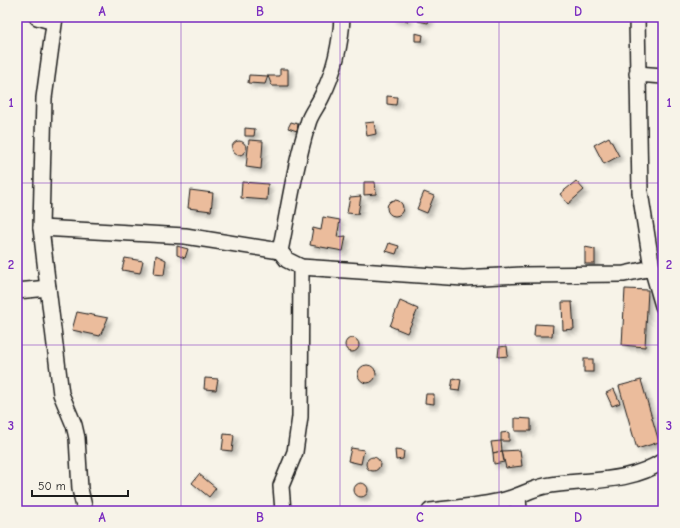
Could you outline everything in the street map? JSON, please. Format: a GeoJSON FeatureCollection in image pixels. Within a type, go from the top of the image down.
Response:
{"type":"FeatureCollection","features":[{"type":"Feature","properties":{"kind":"street"},"geometry":{"type":"LineString","coordinates":[[37,17],[54,20],[44,98],[41,228],[61,394],[75,431],[80,489],[85,511]]}},
{"type":"Feature","properties":{"kind":"street"},"geometry":{"type":"LineString","coordinates":[[280,251],[302,146],[310,118],[323,96],[337,53],[342,29],[342,17]]}},
{"type":"Feature","properties":{"kind":"street"},"geometry":{"type":"LineString","coordinates":[[637,17],[640,192],[652,268],[663,306]]}},
{"type":"Feature","properties":{"kind":"street"},"geometry":{"type":"LineString","coordinates":[[637,74],[663,76]]}},
{"type":"Feature","properties":{"kind":"street"},"geometry":{"type":"LineString","coordinates":[[41,228],[185,236],[280,251],[287,260],[301,267],[463,278],[522,275],[624,274],[652,268]]}},
{"type":"Feature","properties":{"kind":"street"},"geometry":{"type":"LineString","coordinates":[[283,511],[281,486],[296,452],[300,417],[301,267]]}},
{"type":"Feature","properties":{"kind":"street"},"geometry":{"type":"LineString","coordinates":[[17,291],[48,288]]}},
{"type":"Feature","properties":{"kind":"street"},"geometry":{"type":"LineString","coordinates":[[430,511],[504,500],[518,504],[531,489],[637,474],[663,461]]}},
{"type":"Feature","properties":{"kind":"building"},"geometry":{"type":"Polygon","coordinates":[[[394,17],[409,17],[408,21],[394,19],[394,17]]]}},
{"type":"Feature","properties":{"kind":"building"},"geometry":{"type":"Polygon","coordinates":[[[419,17],[430,17],[428,23],[418,21],[419,17]]]}},
{"type":"Feature","properties":{"kind":"building"},"geometry":{"type":"Polygon","coordinates":[[[415,33],[423,35],[422,41],[415,41],[415,33]]]}},
{"type":"Feature","properties":{"kind":"building"},"geometry":{"type":"Polygon","coordinates":[[[280,69],[288,69],[288,86],[272,86],[268,76],[280,76],[280,69]]]}},
{"type":"Feature","properties":{"kind":"building"},"geometry":{"type":"Polygon","coordinates":[[[249,75],[268,76],[265,84],[248,83],[249,75]]]}},
{"type":"Feature","properties":{"kind":"building"},"geometry":{"type":"Polygon","coordinates":[[[387,96],[397,97],[396,105],[387,104],[387,96]]]}},
{"type":"Feature","properties":{"kind":"building"},"geometry":{"type":"Polygon","coordinates":[[[291,122],[298,124],[297,131],[288,128],[291,122]]]}},
{"type":"Feature","properties":{"kind":"building"},"geometry":{"type":"Polygon","coordinates":[[[374,122],[376,134],[367,136],[365,123],[374,122]]]}},
{"type":"Feature","properties":{"kind":"building"},"geometry":{"type":"Polygon","coordinates":[[[245,128],[255,129],[254,136],[245,136],[245,128]]]}},
{"type":"Feature","properties":{"kind":"building"},"geometry":{"type":"Polygon","coordinates":[[[609,137],[619,156],[604,164],[594,145],[609,137]]]}},
{"type":"Feature","properties":{"kind":"building"},"geometry":{"type":"Polygon","coordinates":[[[249,140],[263,141],[261,169],[246,167],[249,140]]]}},
{"type":"Feature","properties":{"kind":"building"},"geometry":{"type":"Polygon","coordinates":[[[239,141],[244,143],[246,148],[244,153],[239,155],[234,153],[232,148],[234,143],[239,141]]]}},
{"type":"Feature","properties":{"kind":"building"},"geometry":{"type":"Polygon","coordinates":[[[576,181],[584,190],[568,204],[560,194],[576,181]]]}},
{"type":"Feature","properties":{"kind":"building"},"geometry":{"type":"Polygon","coordinates":[[[242,182],[268,184],[267,200],[241,198],[242,182]]]}},
{"type":"Feature","properties":{"kind":"building"},"geometry":{"type":"Polygon","coordinates":[[[364,182],[375,182],[376,194],[364,195],[364,182]]]}},
{"type":"Feature","properties":{"kind":"building"},"geometry":{"type":"Polygon","coordinates":[[[190,190],[213,193],[211,211],[188,208],[190,190]]]}},
{"type":"Feature","properties":{"kind":"building"},"geometry":{"type":"Polygon","coordinates":[[[424,192],[434,196],[427,213],[417,209],[424,192]]]}},
{"type":"Feature","properties":{"kind":"building"},"geometry":{"type":"Polygon","coordinates":[[[361,196],[358,214],[347,213],[350,197],[361,196]]]}},
{"type":"Feature","properties":{"kind":"building"},"geometry":{"type":"Polygon","coordinates":[[[395,200],[402,205],[403,208],[398,215],[395,216],[388,211],[387,208],[392,201],[395,200]]]}},
{"type":"Feature","properties":{"kind":"building"},"geometry":{"type":"Polygon","coordinates":[[[323,217],[340,220],[337,237],[346,236],[343,251],[310,245],[313,228],[321,230],[323,217]]]}},
{"type":"Feature","properties":{"kind":"building"},"geometry":{"type":"Polygon","coordinates":[[[389,243],[399,246],[396,254],[386,251],[389,243]]]}},
{"type":"Feature","properties":{"kind":"building"},"geometry":{"type":"Polygon","coordinates":[[[177,246],[188,249],[185,258],[177,255],[177,246]]]}},
{"type":"Feature","properties":{"kind":"building"},"geometry":{"type":"Polygon","coordinates":[[[585,247],[595,249],[595,264],[585,264],[585,247]]]}},
{"type":"Feature","properties":{"kind":"building"},"geometry":{"type":"Polygon","coordinates":[[[156,255],[166,260],[164,275],[154,274],[156,255]]]}},
{"type":"Feature","properties":{"kind":"building"},"geometry":{"type":"Polygon","coordinates":[[[125,258],[143,261],[140,273],[122,270],[125,258]]]}},
{"type":"Feature","properties":{"kind":"building"},"geometry":{"type":"Polygon","coordinates":[[[625,289],[648,290],[645,347],[622,345],[625,289]]]}},
{"type":"Feature","properties":{"kind":"building"},"geometry":{"type":"Polygon","coordinates":[[[400,301],[418,309],[407,333],[390,326],[400,301]]]}},
{"type":"Feature","properties":{"kind":"building"},"geometry":{"type":"Polygon","coordinates":[[[562,302],[572,302],[574,329],[563,330],[562,302]]]}},
{"type":"Feature","properties":{"kind":"building"},"geometry":{"type":"Polygon","coordinates":[[[77,312],[108,318],[100,336],[72,330],[77,312]]]}},
{"type":"Feature","properties":{"kind":"building"},"geometry":{"type":"Polygon","coordinates":[[[535,324],[553,325],[552,336],[534,336],[535,324]]]}},
{"type":"Feature","properties":{"kind":"building"},"geometry":{"type":"Polygon","coordinates":[[[352,338],[357,340],[359,345],[357,350],[352,352],[347,350],[345,345],[347,340],[352,338]]]}},
{"type":"Feature","properties":{"kind":"building"},"geometry":{"type":"Polygon","coordinates":[[[507,346],[508,356],[498,357],[499,347],[507,346]]]}},
{"type":"Feature","properties":{"kind":"building"},"geometry":{"type":"Polygon","coordinates":[[[584,359],[593,359],[593,372],[584,372],[584,359]]]}},
{"type":"Feature","properties":{"kind":"building"},"geometry":{"type":"Polygon","coordinates":[[[367,365],[373,368],[376,374],[373,380],[367,383],[361,380],[358,374],[361,368],[367,365]]]}},
{"type":"Feature","properties":{"kind":"building"},"geometry":{"type":"Polygon","coordinates":[[[205,378],[218,379],[216,390],[204,389],[205,378]]]}},
{"type":"Feature","properties":{"kind":"building"},"geometry":{"type":"Polygon","coordinates":[[[453,378],[461,380],[459,391],[451,390],[453,378]]]}},
{"type":"Feature","properties":{"kind":"building"},"geometry":{"type":"Polygon","coordinates":[[[641,380],[659,442],[637,449],[619,386],[641,380]]]}},
{"type":"Feature","properties":{"kind":"building"},"geometry":{"type":"Polygon","coordinates":[[[614,389],[620,403],[612,406],[606,393],[614,389]]]}},
{"type":"Feature","properties":{"kind":"building"},"geometry":{"type":"Polygon","coordinates":[[[426,394],[434,394],[434,404],[425,403],[426,394]]]}},
{"type":"Feature","properties":{"kind":"building"},"geometry":{"type":"Polygon","coordinates":[[[515,418],[531,419],[531,431],[515,431],[515,418]]]}},
{"type":"Feature","properties":{"kind":"building"},"geometry":{"type":"Polygon","coordinates":[[[509,432],[509,441],[501,441],[501,433],[509,432]]]}},
{"type":"Feature","properties":{"kind":"building"},"geometry":{"type":"Polygon","coordinates":[[[224,434],[234,435],[232,451],[222,450],[224,434]]]}},
{"type":"Feature","properties":{"kind":"building"},"geometry":{"type":"Polygon","coordinates":[[[501,441],[502,451],[493,453],[491,442],[501,441]]]}},
{"type":"Feature","properties":{"kind":"building"},"geometry":{"type":"Polygon","coordinates":[[[351,448],[364,450],[361,464],[348,461],[351,448]]]}},
{"type":"Feature","properties":{"kind":"building"},"geometry":{"type":"Polygon","coordinates":[[[395,450],[404,451],[403,459],[396,460],[395,450]]]}},
{"type":"Feature","properties":{"kind":"building"},"geometry":{"type":"Polygon","coordinates":[[[520,450],[522,466],[506,468],[502,451],[520,450]]]}},
{"type":"Feature","properties":{"kind":"building"},"geometry":{"type":"Polygon","coordinates":[[[502,451],[504,462],[494,464],[493,453],[502,451]]]}},
{"type":"Feature","properties":{"kind":"building"},"geometry":{"type":"Polygon","coordinates":[[[373,457],[378,459],[380,464],[378,469],[373,471],[368,469],[366,464],[368,459],[373,457]]]}},
{"type":"Feature","properties":{"kind":"building"},"geometry":{"type":"Polygon","coordinates":[[[199,474],[216,488],[209,497],[192,483],[199,474]]]}},
{"type":"Feature","properties":{"kind":"building"},"geometry":{"type":"Polygon","coordinates":[[[361,483],[366,485],[368,490],[366,495],[361,497],[356,495],[354,490],[356,485],[361,483]]]}}]}
